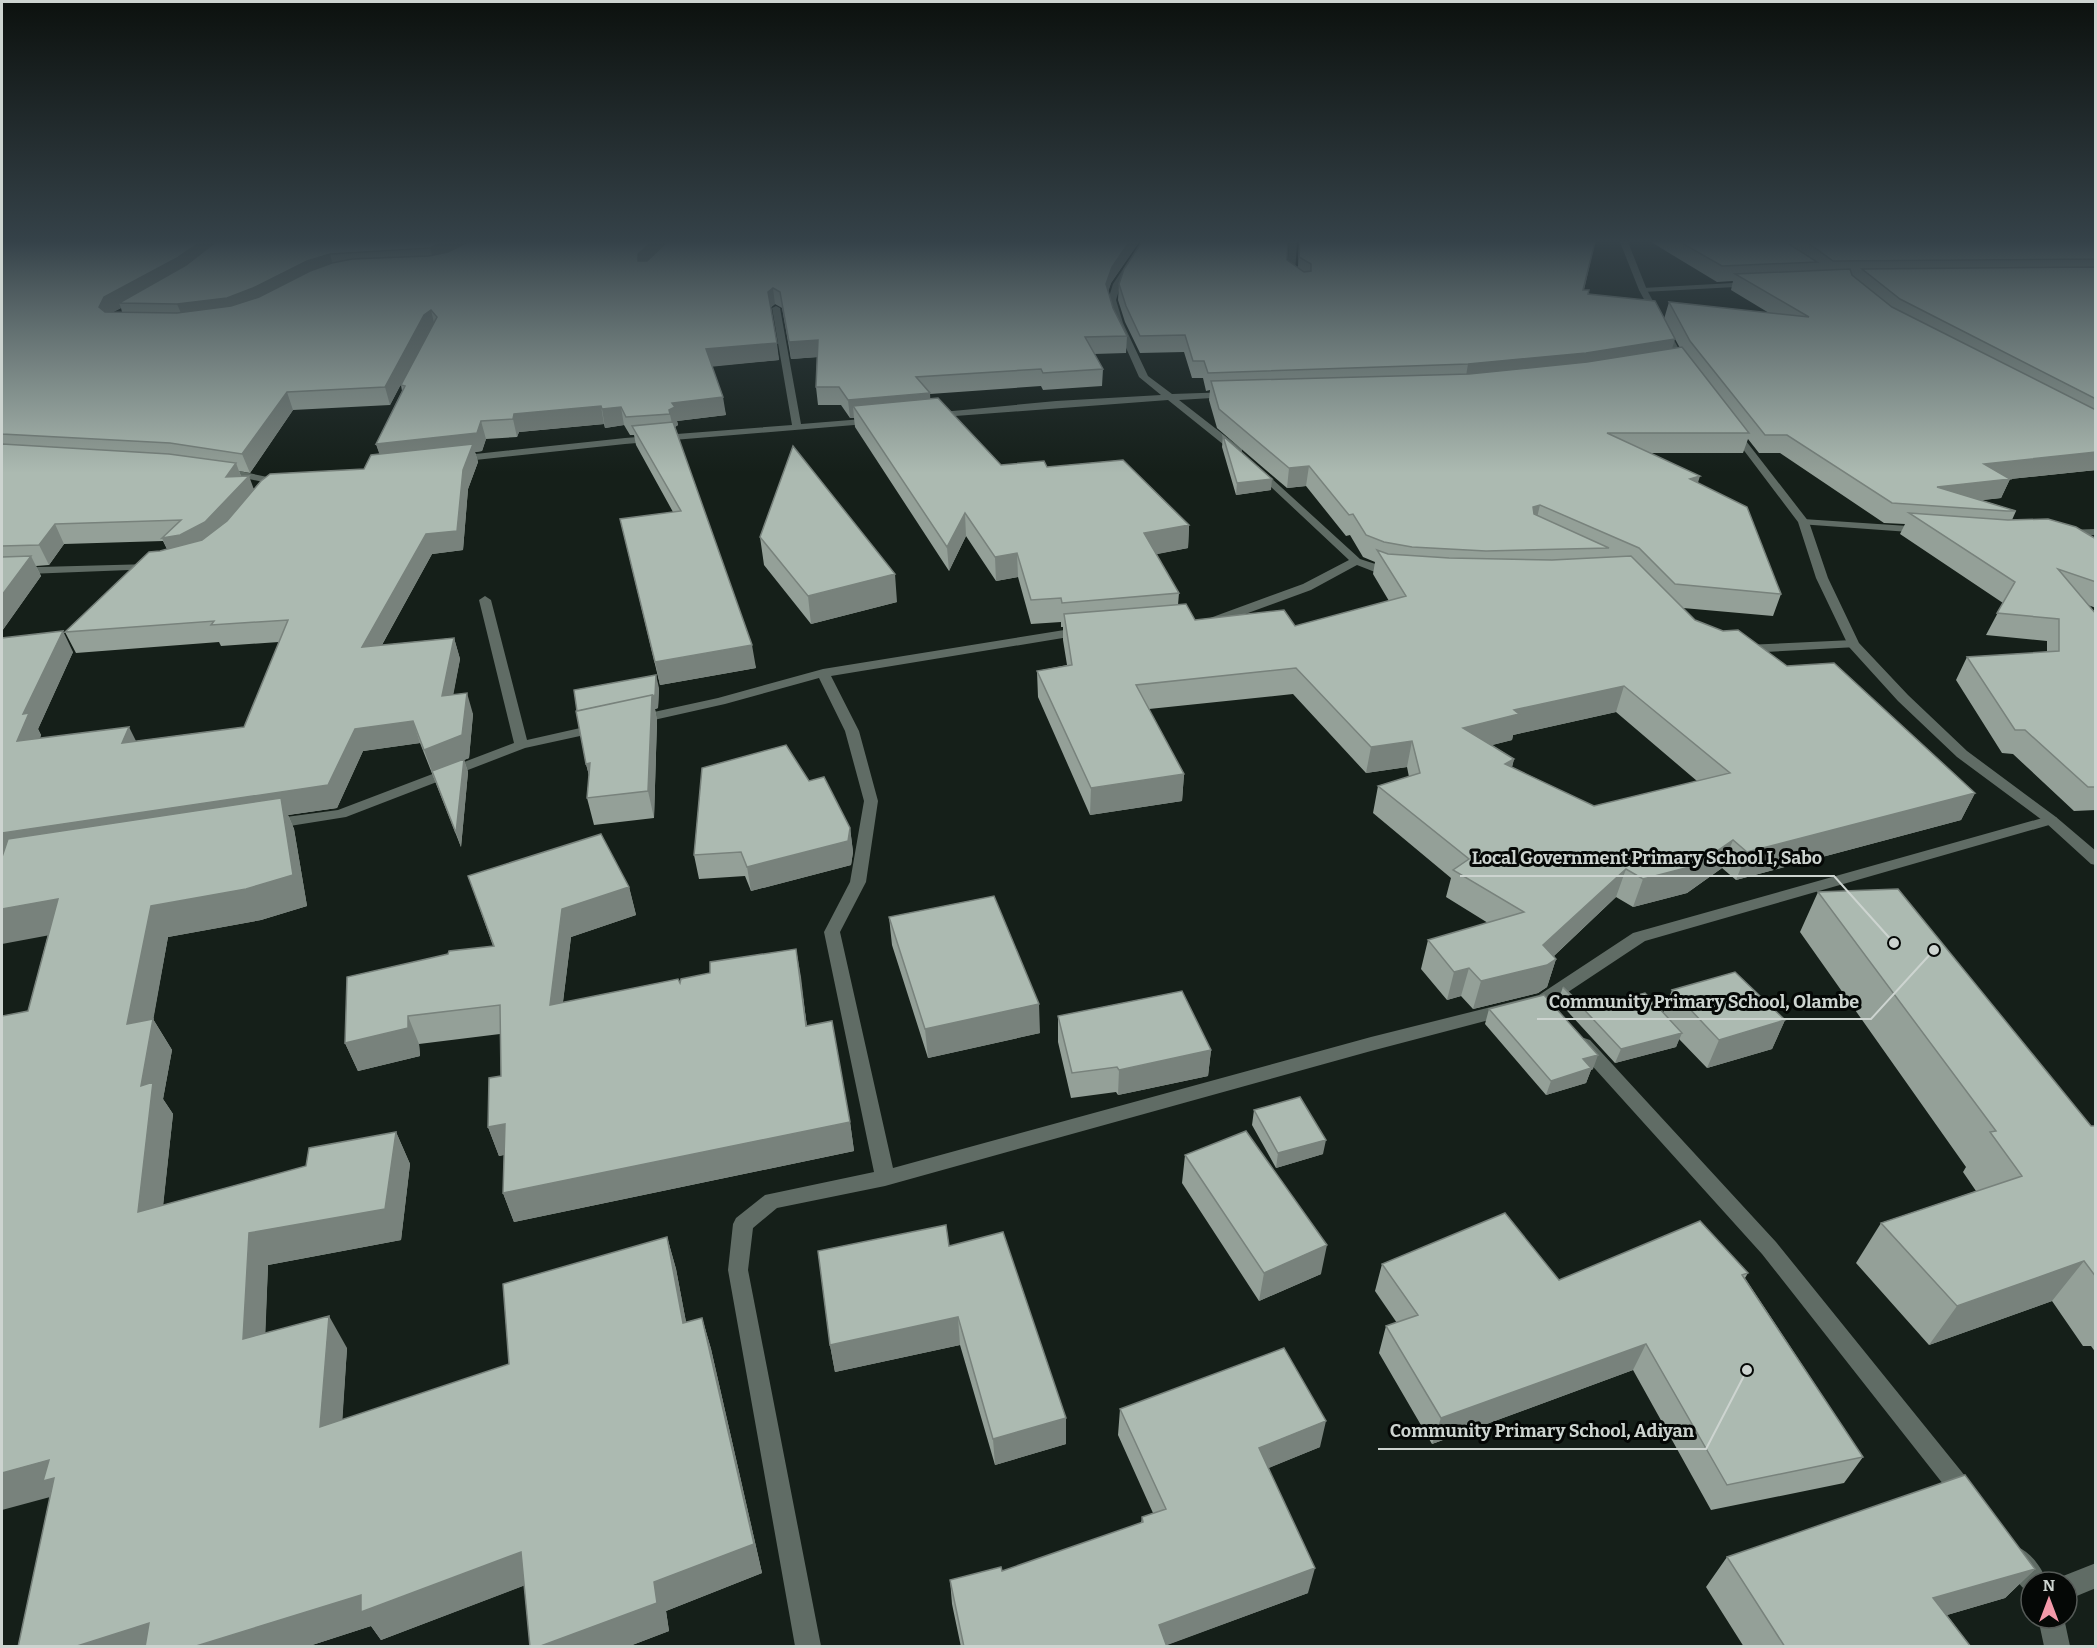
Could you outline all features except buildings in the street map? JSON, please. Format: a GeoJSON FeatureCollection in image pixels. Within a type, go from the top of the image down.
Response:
{"type":"FeatureCollection","features":[{"type":"Feature","properties":{"kind":"street"},"geometry":{"type":"LineString","coordinates":[[778,319],[797,428]]}},
{"type":"Feature","properties":{"kind":"street"},"geometry":{"type":"LineString","coordinates":[[1118,319],[1144,376],[1240,453],[1356,561],[1384,572],[1404,574]]}},
{"type":"Feature","properties":{"kind":"street"},"geometry":{"type":"LineString","coordinates":[[1656,319],[1674,361],[1694,380]]}},
{"type":"Feature","properties":{"kind":"street"},"geometry":{"type":"LineString","coordinates":[[926,416],[1234,394]]}},
{"type":"Feature","properties":{"kind":"street"},"geometry":{"type":"LineString","coordinates":[[1723,417],[1803,522],[1822,578],[1852,644],[1903,698],[1962,754],[2051,820],[2096,860]]}},
{"type":"Feature","properties":{"kind":"street"},"geometry":{"type":"LineString","coordinates":[[451,460],[625,441],[891,420]]}},
{"type":"Feature","properties":{"kind":"street"},"geometry":{"type":"LineString","coordinates":[[214,470],[282,483]]}},
{"type":"Feature","properties":{"kind":"street"},"geometry":{"type":"LineString","coordinates":[[273,489],[294,479]]}},
{"type":"Feature","properties":{"kind":"street"},"geometry":{"type":"LineString","coordinates":[[1803,522],[1941,532]]}},
{"type":"Feature","properties":{"kind":"street"},"geometry":{"type":"LineString","coordinates":[[2052,533],[2096,532]]}},
{"type":"Feature","properties":{"kind":"street"},"geometry":{"type":"LineString","coordinates":[[1197,622],[1221,620],[1307,587],[1356,561]]}},
{"type":"Feature","properties":{"kind":"street"},"geometry":{"type":"LineString","coordinates":[[2,572],[168,566]]}},
{"type":"Feature","properties":{"kind":"street"},"geometry":{"type":"LineString","coordinates":[[485,600],[521,745]]}},
{"type":"Feature","properties":{"kind":"street"},"geometry":{"type":"LineString","coordinates":[[259,826],[341,814],[521,745],[720,701],[823,673],[1094,630]]}},
{"type":"Feature","properties":{"kind":"street"},"geometry":{"type":"LineString","coordinates":[[1731,650],[1852,644]]}},
{"type":"Feature","properties":{"kind":"street"},"geometry":{"type":"LineString","coordinates":[[823,673],[852,731],[871,801],[858,882],[832,932],[885,1178]]}},
{"type":"Feature","properties":{"kind":"street"},"geometry":{"type":"LineString","coordinates":[[808,1647],[738,1270],[743,1224],[772,1200],[885,1178],[1371,1044],[1544,1000],[1639,937],[2051,820]]}},
{"type":"Feature","properties":{"kind":"street"},"geometry":{"type":"LineString","coordinates":[[1544,1000],[1769,1248],[1976,1508]]}},
{"type":"Feature","properties":{"kind":"street"},"geometry":{"type":"LineString","coordinates":[[2006,1545],[2026,1570]]}},
{"type":"Feature","properties":{"kind":"street"},"geometry":{"type":"LineString","coordinates":[[2079,1582],[2096,1575]]}},
{"type":"Feature","properties":{"kind":"street"},"geometry":{"type":"LineString","coordinates":[[2053,1630],[2057,1647]]}},
{"type":"Feature","properties":{"kind":"place","name":"Local Government Primary School I, Sabo"},"geometry":{"type":"Point","coordinates":[1894,943]}},
{"type":"Feature","properties":{"kind":"place","name":"Community Primary School, Olambe"},"geometry":{"type":"Point","coordinates":[1934,950]}},
{"type":"Feature","properties":{"kind":"place","name":"Community Primary School, Adiyan"},"geometry":{"type":"Point","coordinates":[1747,1370]}}]}
